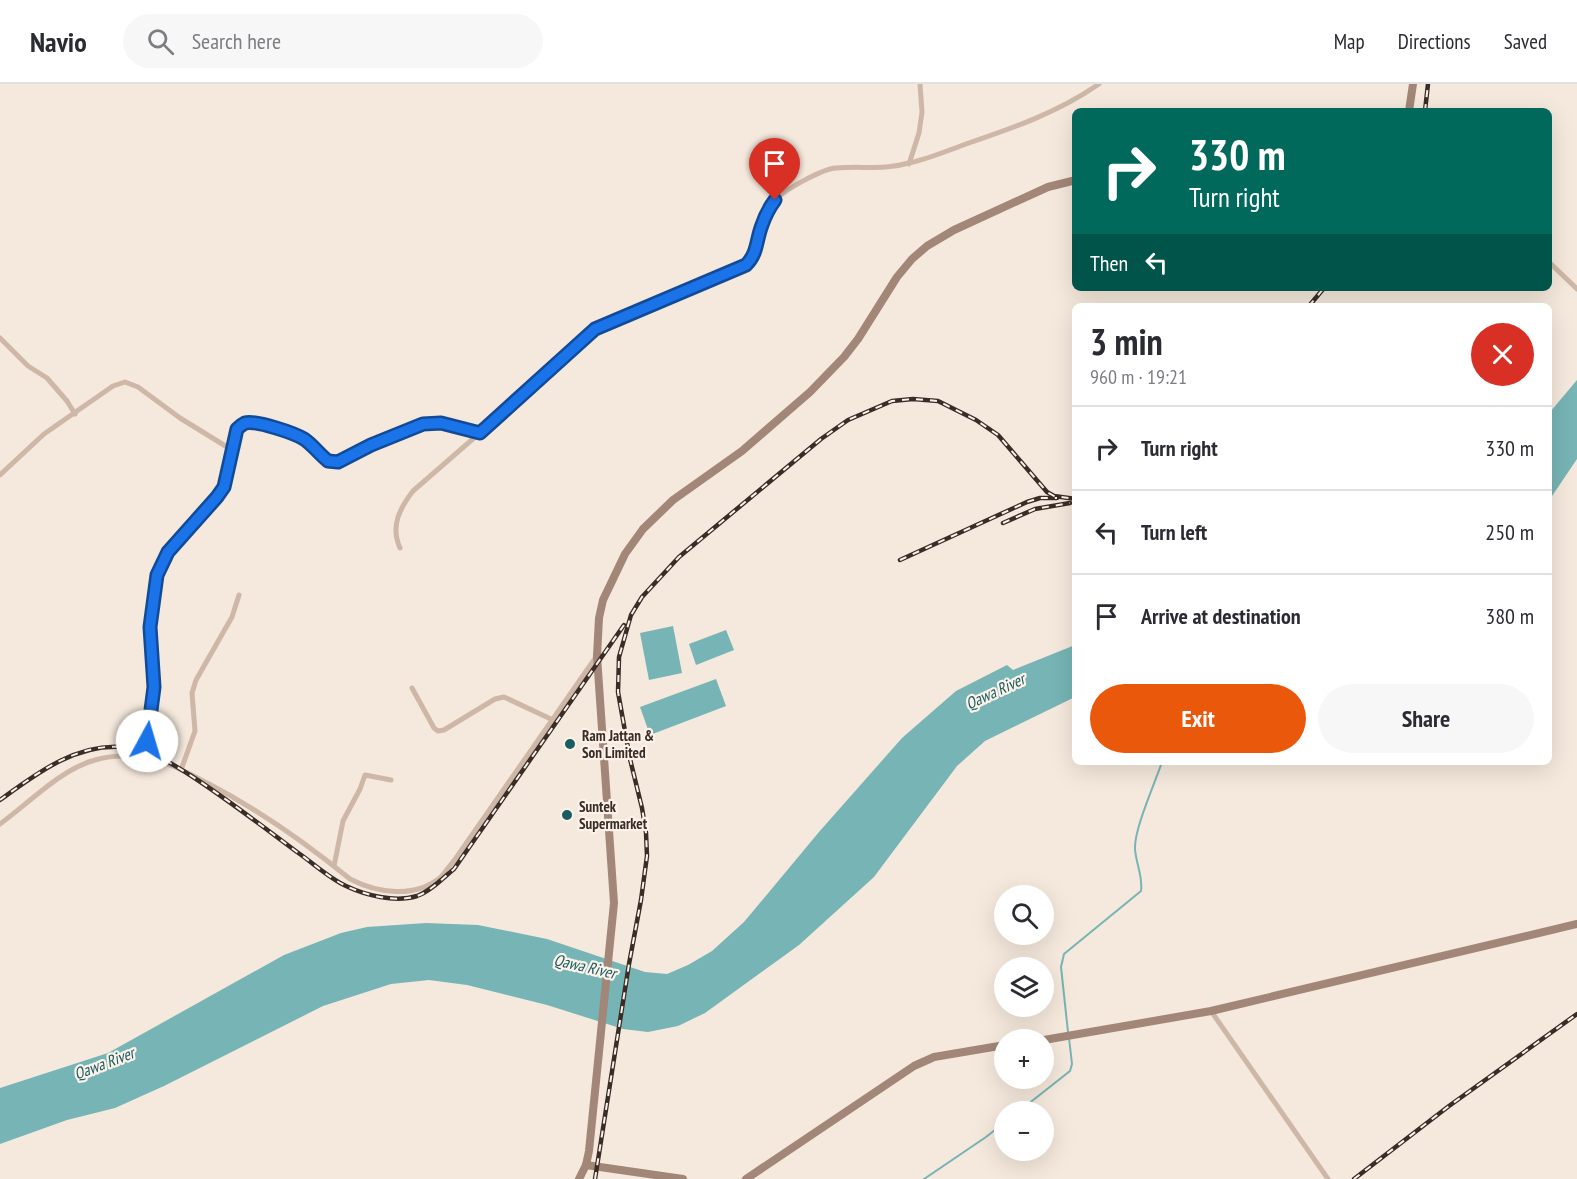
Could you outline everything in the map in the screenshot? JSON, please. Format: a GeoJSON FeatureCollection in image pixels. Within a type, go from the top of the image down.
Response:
{"type":"FeatureCollection","features":[{"type":"Feature","properties":{"kind":"main road"},"geometry":{"type":"LineString","coordinates":[[1409,108],[1413,84]]}},
{"type":"Feature","properties":{"kind":"main road"},"geometry":{"type":"LineString","coordinates":[[579,1179],[586,1165],[609,951],[613,883],[597,656],[599,618],[603,600],[625,554],[644,529],[673,500],[751,444],[844,357],[897,277],[927,246],[954,230],[1048,187],[1072,181]]}},
{"type":"Feature","properties":{"kind":"main road"},"geometry":{"type":"LineString","coordinates":[[1054,1038],[1211,1011],[1577,924]]}},
{"type":"Feature","properties":{"kind":"main road"},"geometry":{"type":"LineString","coordinates":[[746,1179],[915,1066],[934,1057],[994,1047]]}},
{"type":"Feature","properties":{"kind":"main road"},"geometry":{"type":"LineString","coordinates":[[586,1165],[683,1179]]}},
{"type":"Feature","properties":{"kind":"street"},"geometry":{"type":"LineString","coordinates":[[909,164],[919,134],[922,112],[920,84]]}},
{"type":"Feature","properties":{"kind":"street"},"geometry":{"type":"LineString","coordinates":[[400,548],[395,531],[401,507],[413,491],[595,329],[746,265],[755,254],[761,227],[768,210],[775,200],[786,192],[825,170],[909,164],[1048,114],[1074,102],[1099,84]]}},
{"type":"Feature","properties":{"kind":"street"},"geometry":{"type":"LineString","coordinates":[[1552,265],[1577,289]]}},
{"type":"Feature","properties":{"kind":"street"},"geometry":{"type":"LineString","coordinates":[[0,338],[28,366],[47,378],[75,414]]}},
{"type":"Feature","properties":{"kind":"street"},"geometry":{"type":"LineString","coordinates":[[0,475],[44,434],[113,386],[125,382],[138,387],[180,418],[232,450]]}},
{"type":"Feature","properties":{"kind":"street"},"geometry":{"type":"LineString","coordinates":[[148,758],[148,727],[154,687],[150,627],[157,575],[168,552],[220,492],[227,476],[237,429],[244,423],[249,423],[302,437],[328,461],[338,462],[371,445],[423,424],[441,423],[480,433]]}},
{"type":"Feature","properties":{"kind":"street"},"geometry":{"type":"LineString","coordinates":[[181,770],[195,731],[192,693],[196,680],[232,617],[239,595]]}},
{"type":"Feature","properties":{"kind":"street"},"geometry":{"type":"LineString","coordinates":[[0,824],[61,777],[93,760],[113,757],[148,758],[181,770],[222,791],[262,815],[350,879],[378,891],[399,892],[421,888],[442,876],[456,858],[597,656]]}},
{"type":"Feature","properties":{"kind":"street"},"geometry":{"type":"LineString","coordinates":[[412,688],[434,728],[438,731],[444,730],[495,699],[504,697],[553,720]]}},
{"type":"Feature","properties":{"kind":"street"},"geometry":{"type":"LineString","coordinates":[[334,866],[343,821],[360,789],[364,775],[391,780]]}},
{"type":"Feature","properties":{"kind":"street"},"geometry":{"type":"LineString","coordinates":[[1211,1011],[1328,1179]]}},
{"type":"Feature","properties":{"kind":"water"},"geometry":{"type":"Polygon","coordinates":[[[1577,380],[1577,459],[1552,496],[1552,410],[1577,380]]]}},
{"type":"Feature","properties":{"kind":"water"},"geometry":{"type":"Polygon","coordinates":[[[673,626],[682,673],[649,680],[640,633],[673,626]]]}},
{"type":"Feature","properties":{"kind":"water"},"geometry":{"type":"Polygon","coordinates":[[[726,630],[734,650],[696,665],[689,644],[726,630]]]}},
{"type":"Feature","properties":{"kind":"water","name":"Qawa River"},"geometry":{"type":"Polygon","coordinates":[[[1072,646],[1072,698],[985,741],[957,766],[874,877],[799,945],[705,1013],[678,1026],[648,1032],[623,1029],[547,1005],[467,985],[429,980],[391,984],[323,1006],[164,1086],[115,1108],[67,1120],[0,1144],[0,1088],[108,1053],[284,955],[341,933],[367,927],[426,923],[478,925],[547,939],[645,972],[667,974],[688,965],[712,951],[744,922],[902,738],[956,691],[1007,665],[1013,670],[1072,646]]]}},
{"type":"Feature","properties":{"kind":"water"},"geometry":{"type":"Polygon","coordinates":[[[716,679],[726,706],[650,735],[640,707],[716,679]]]}},
{"type":"Feature","properties":{"kind":"waterway"},"geometry":{"type":"LineString","coordinates":[[1068,1032],[1061,967],[1064,954],[1141,891],[1135,849],[1136,840],[1141,818],[1161,765]]}},
{"type":"Feature","properties":{"kind":"waterway"},"geometry":{"type":"LineString","coordinates":[[1032,1101],[1070,1071],[1072,1064],[1069,1038]]}},
{"type":"Feature","properties":{"kind":"waterway"},"geometry":{"type":"LineString","coordinates":[[924,1179],[994,1131]]}},
{"type":"Feature","properties":{"kind":"railway"},"geometry":{"type":"LineString","coordinates":[[1425,108],[1428,84]]}},
{"type":"Feature","properties":{"kind":"railway"},"geometry":{"type":"LineString","coordinates":[[1312,303],[1322,291]]}},
{"type":"Feature","properties":{"kind":"railway"},"geometry":{"type":"LineString","coordinates":[[595,1179],[647,856],[642,808],[630,759],[618,692],[619,657],[631,615],[642,597],[679,557],[821,439],[848,420],[892,401],[913,399],[938,401],[976,420],[998,435],[1047,492],[1054,496],[1072,498]]}},
{"type":"Feature","properties":{"kind":"railway"},"geometry":{"type":"LineString","coordinates":[[900,560],[1027,502],[1040,498],[1057,498]]}},
{"type":"Feature","properties":{"kind":"railway"},"geometry":{"type":"LineString","coordinates":[[1003,523],[1035,509],[1070,503]]}},
{"type":"Feature","properties":{"kind":"railway"},"geometry":{"type":"LineString","coordinates":[[0,800],[42,771],[73,755],[106,747],[141,750],[166,761],[204,784],[340,883],[380,897],[399,899],[417,896],[432,888],[454,869],[624,625]]}},
{"type":"Feature","properties":{"kind":"railway"},"geometry":{"type":"LineString","coordinates":[[1354,1179],[1449,1106],[1577,1014]]}},
{"type":"Feature","properties":{"kind":"place","name":"Ram Jattan & Son Limited"},"geometry":{"type":"Point","coordinates":[570,744]}},
{"type":"Feature","properties":{"kind":"place","name":"Suntek Supermarket"},"geometry":{"type":"Point","coordinates":[567,815]}},
{"type":"Feature","properties":{"kind":"route"},"geometry":{"type":"LineString","coordinates":[[147,741],[154,687],[150,627],[160,564],[224,487],[237,429],[240,426],[244,423],[258,424],[302,437],[328,461],[338,462],[402,431],[423,424],[441,423],[480,433],[536,384],[581,339],[595,329],[746,265],[755,254],[761,227],[775,200]]}}]}
